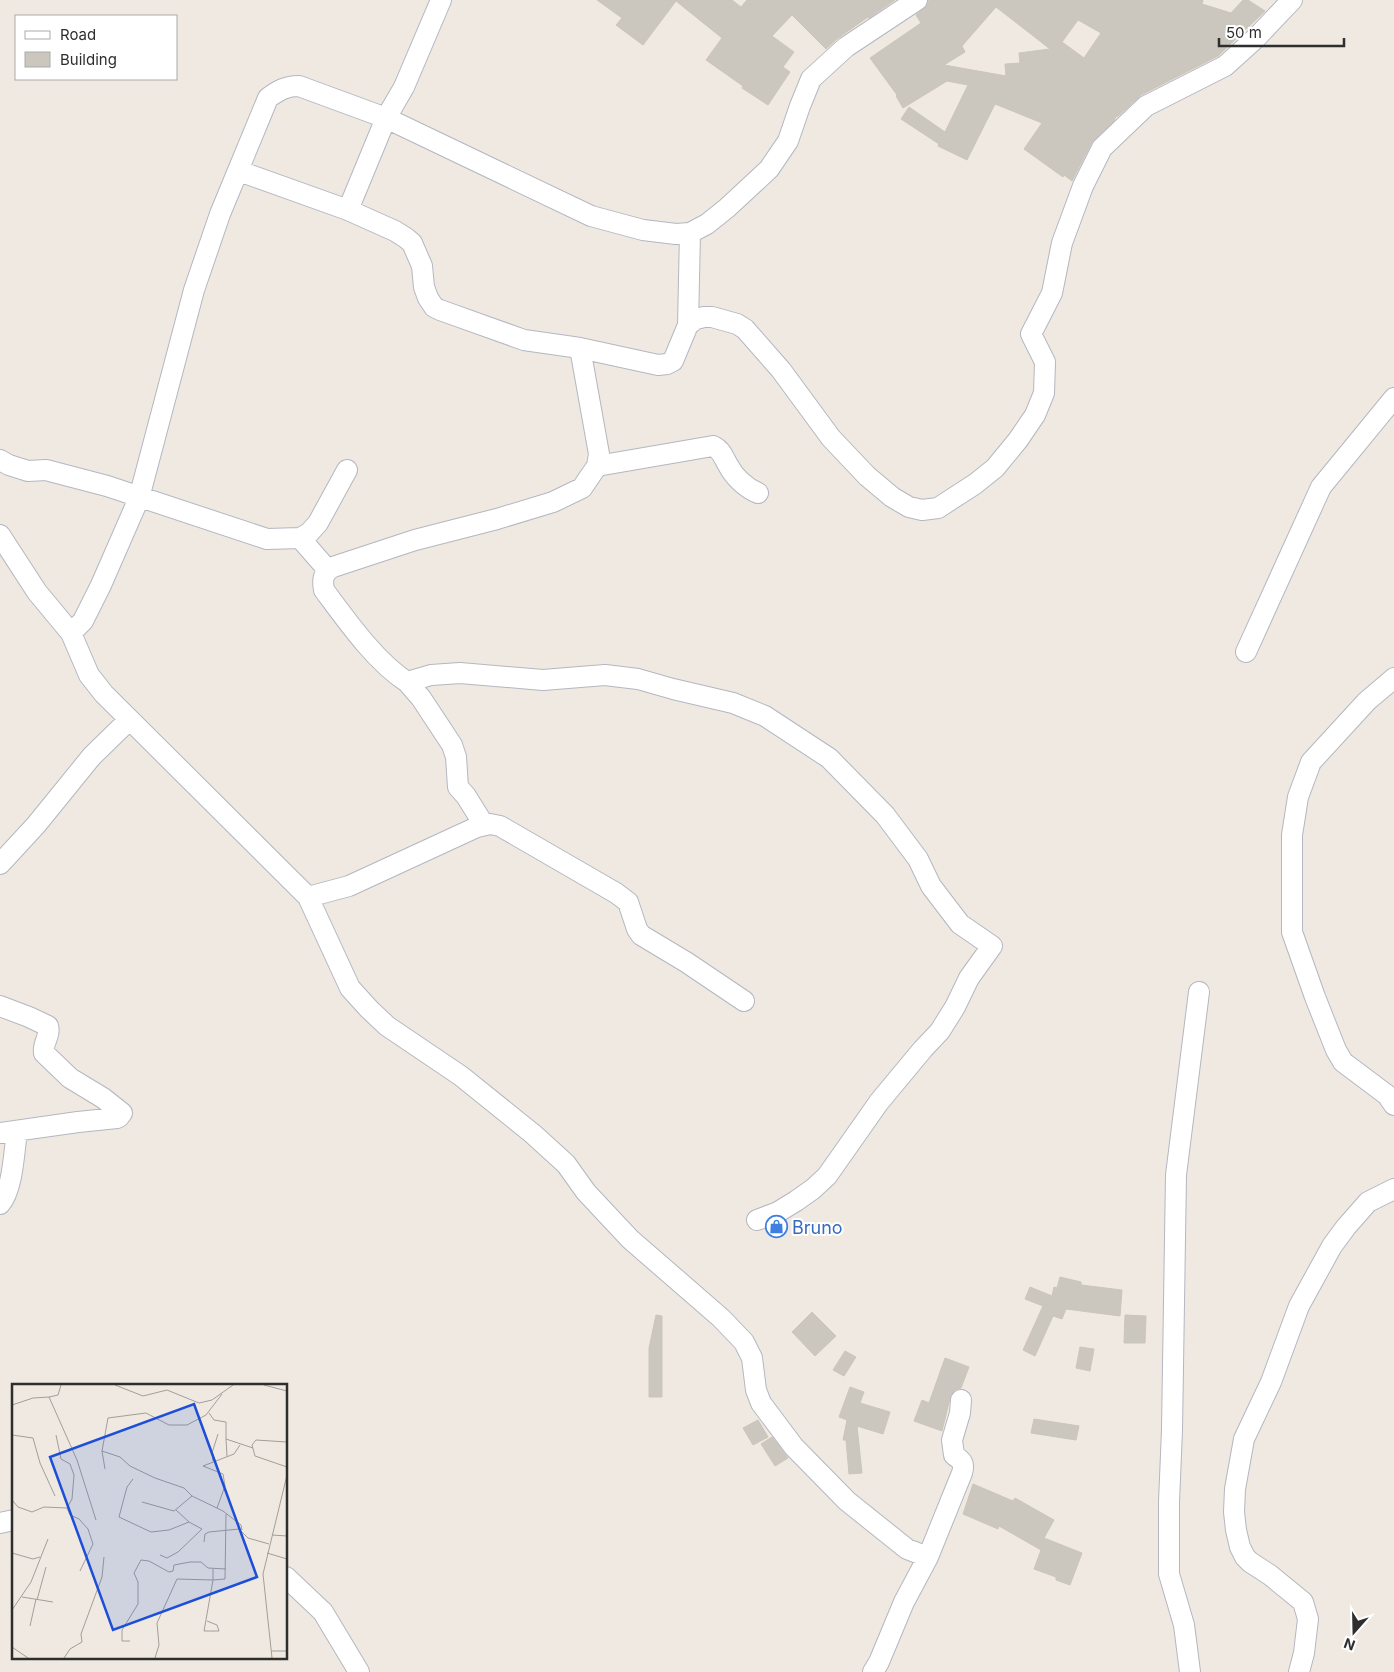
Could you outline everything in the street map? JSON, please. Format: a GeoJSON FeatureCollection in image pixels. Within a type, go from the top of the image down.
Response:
{"type":"FeatureCollection","features":[{"type":"Feature","properties":{"kind":"street"},"geometry":{"type":"LineString","coordinates":[[348,210],[386,118],[404,87],[441,0]]}},
{"type":"Feature","properties":{"kind":"street"},"geometry":{"type":"LineString","coordinates":[[71,633],[83,621],[140,498],[194,290],[220,214],[268,98],[279,89],[288,86],[299,86],[386,118],[591,216],[642,230],[676,234],[690,233],[707,224],[769,170],[788,140],[811,79],[846,47],[917,0]]}},
{"type":"Feature","properties":{"kind":"street"},"geometry":{"type":"LineString","coordinates":[[688,325],[704,317],[712,317],[745,328],[781,370],[831,438],[867,476],[892,497],[909,507],[922,510],[938,508],[975,484],[995,468],[1035,415],[1044,394],[1045,362],[1031,334],[1052,293],[1062,243],[1083,186],[1102,148],[1146,106],[1224,66],[1256,38],[1292,0]]}},
{"type":"Feature","properties":{"kind":"street"},"geometry":{"type":"LineString","coordinates":[[239,171],[348,210],[395,231],[412,243],[423,272],[426,293],[434,307],[445,313],[524,340],[580,348],[658,365],[673,361],[688,325],[690,233]]}},
{"type":"Feature","properties":{"kind":"street"},"geometry":{"type":"LineString","coordinates":[[484,825],[466,796],[458,787],[456,757],[452,744],[421,698],[407,682],[390,670],[374,654],[324,590],[323,579],[327,569],[415,540],[554,502],[582,488],[590,479],[597,466],[599,454],[580,348]]}},
{"type":"Feature","properties":{"kind":"street"},"geometry":{"type":"LineString","coordinates":[[1246,652],[1321,487],[1394,398]]}},
{"type":"Feature","properties":{"kind":"street"},"geometry":{"type":"LineString","coordinates":[[597,466],[713,446],[720,449],[729,468],[748,488],[758,493]]}},
{"type":"Feature","properties":{"kind":"street"},"geometry":{"type":"LineString","coordinates":[[0,460],[28,471],[46,470],[107,486],[267,539],[300,538],[309,533],[318,523],[347,470]]}},
{"type":"Feature","properties":{"kind":"street"},"geometry":{"type":"LineString","coordinates":[[0,535],[37,592],[71,633],[89,675],[104,694],[308,897],[350,988],[369,1009],[386,1026],[461,1076],[533,1134],[566,1164],[586,1192],[630,1239],[721,1318],[744,1342],[752,1358],[756,1390],[761,1403],[789,1441],[847,1500],[907,1550],[928,1557]]}},
{"type":"Feature","properties":{"kind":"street"},"geometry":{"type":"LineString","coordinates":[[300,538],[327,569]]}},
{"type":"Feature","properties":{"kind":"street"},"geometry":{"type":"LineString","coordinates":[[407,682],[431,675],[460,673],[542,680],[605,675],[638,679],[733,703],[765,716],[829,758],[885,816],[918,859],[931,886],[960,924],[992,946],[969,978],[955,1007],[940,1031],[879,1102],[827,1176],[796,1201],[778,1212],[757,1220]]}},
{"type":"Feature","properties":{"kind":"street"},"geometry":{"type":"LineString","coordinates":[[1394,678],[1367,701],[1311,762],[1298,797],[1292,834],[1292,932],[1315,998],[1336,1050],[1343,1062],[1388,1095],[1394,1105]]}},
{"type":"Feature","properties":{"kind":"street"},"geometry":{"type":"LineString","coordinates":[[0,864],[92,756],[129,720]]}},
{"type":"Feature","properties":{"kind":"street"},"geometry":{"type":"LineString","coordinates":[[308,897],[349,886],[484,825],[500,826],[616,893],[628,902],[637,929],[641,935],[686,962],[744,1001]]}},
{"type":"Feature","properties":{"kind":"street"},"geometry":{"type":"LineString","coordinates":[[1190,1672],[1184,1625],[1169,1574],[1169,1502],[1176,1175],[1199,992]]}},
{"type":"Feature","properties":{"kind":"street"},"geometry":{"type":"LineString","coordinates":[[0,1006],[48,1026],[49,1031],[43,1049],[44,1053],[70,1078],[103,1098],[122,1113],[119,1118],[9,1132],[8,1188],[5,1198],[0,1204]]}},
{"type":"Feature","properties":{"kind":"street"},"geometry":{"type":"LineString","coordinates":[[1299,1672],[1304,1653],[1308,1619],[1303,1602],[1270,1575],[1250,1562],[1240,1547],[1234,1512],[1235,1488],[1244,1439],[1271,1382],[1299,1306],[1332,1246],[1368,1202],[1394,1189]]}},
{"type":"Feature","properties":{"kind":"street"},"geometry":{"type":"LineString","coordinates":[[873,1672],[880,1662],[904,1602],[928,1557],[964,1466],[963,1462],[954,1455],[952,1440],[960,1412],[961,1400]]}},
{"type":"Feature","properties":{"kind":"street"},"geometry":{"type":"LineString","coordinates":[[288,1579],[324,1612],[359,1672]]}},
{"type":"Feature","properties":{"kind":"building"},"geometry":{"type":"Polygon","coordinates":[[[597,0],[732,0],[741,7],[747,0],[895,0],[838,38],[826,49],[792,15],[772,36],[794,52],[783,67],[790,72],[768,105],[742,88],[743,86],[706,60],[722,38],[676,1],[643,45],[616,25],[622,18],[597,0]]]}},
{"type":"Feature","properties":{"kind":"building"},"geometry":{"type":"Polygon","coordinates":[[[929,0],[1203,0],[1202,4],[1231,13],[1243,0],[1248,0],[1265,11],[1218,56],[1141,95],[1116,116],[1114,121],[1092,142],[1072,181],[1064,175],[1063,177],[1024,149],[1042,123],[995,104],[967,160],[938,146],[939,144],[901,119],[909,107],[945,132],[968,85],[947,81],[903,108],[897,95],[870,58],[921,23],[916,15],[927,6],[929,0]],[[996,7],[962,46],[965,52],[944,65],[1006,76],[1005,64],[1020,63],[1019,53],[1050,49],[996,7]],[[1078,20],[1062,42],[1084,58],[1101,33],[1078,20]]]}},
{"type":"Feature","properties":{"kind":"building"},"geometry":{"type":"Polygon","coordinates":[[[1060,1277],[1081,1282],[1081,1285],[1122,1290],[1120,1316],[1066,1309],[1062,1319],[1053,1316],[1035,1356],[1023,1350],[1043,1306],[1025,1299],[1030,1287],[1052,1296],[1054,1287],[1057,1288],[1060,1277]]]}},
{"type":"Feature","properties":{"kind":"building"},"geometry":{"type":"Polygon","coordinates":[[[812,1312],[836,1336],[815,1356],[792,1332],[812,1312]]]}},
{"type":"Feature","properties":{"kind":"building"},"geometry":{"type":"Polygon","coordinates":[[[656,1315],[662,1316],[662,1397],[649,1397],[649,1348],[656,1315]]]}},
{"type":"Feature","properties":{"kind":"building"},"geometry":{"type":"Polygon","coordinates":[[[1125,1315],[1146,1316],[1145,1343],[1124,1343],[1125,1315]]]}},
{"type":"Feature","properties":{"kind":"building"},"geometry":{"type":"Polygon","coordinates":[[[1080,1347],[1094,1349],[1090,1371],[1076,1368],[1080,1347]]]}},
{"type":"Feature","properties":{"kind":"building"},"geometry":{"type":"Polygon","coordinates":[[[845,1351],[856,1357],[844,1376],[833,1370],[845,1351]]]}},
{"type":"Feature","properties":{"kind":"building"},"geometry":{"type":"Polygon","coordinates":[[[945,1358],[969,1367],[961,1388],[951,1394],[942,1431],[914,1421],[922,1400],[929,1403],[945,1358]]]}},
{"type":"Feature","properties":{"kind":"building"},"geometry":{"type":"Polygon","coordinates":[[[850,1387],[864,1392],[860,1403],[890,1412],[883,1434],[857,1426],[862,1473],[849,1474],[846,1440],[843,1440],[847,1420],[839,1417],[850,1387]]]}},
{"type":"Feature","properties":{"kind":"building"},"geometry":{"type":"Polygon","coordinates":[[[1034,1419],[1079,1426],[1076,1440],[1031,1433],[1034,1419]]]}},
{"type":"Feature","properties":{"kind":"building"},"geometry":{"type":"Polygon","coordinates":[[[758,1420],[768,1437],[753,1445],[743,1428],[758,1420]]]}},
{"type":"Feature","properties":{"kind":"building"},"geometry":{"type":"Polygon","coordinates":[[[772,1437],[788,1458],[775,1466],[761,1444],[772,1437]]]}},
{"type":"Feature","properties":{"kind":"building"},"geometry":{"type":"Polygon","coordinates":[[[973,1484],[1013,1501],[1015,1498],[1054,1520],[1044,1538],[1082,1553],[1070,1585],[1056,1580],[1056,1577],[1034,1569],[1041,1550],[999,1526],[998,1529],[963,1514],[973,1484]]]}},
{"type":"Feature","properties":{"kind":"place","name":"Bruno"},"geometry":{"type":"Point","coordinates":[776,1227]}}]}
